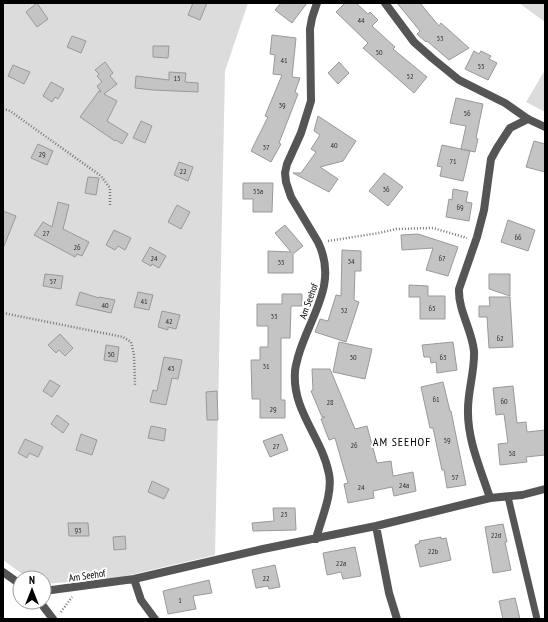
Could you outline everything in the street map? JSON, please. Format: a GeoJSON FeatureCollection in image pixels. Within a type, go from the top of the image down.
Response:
{"type":"FeatureCollection","features":[{"type":"Feature","properties":{"kind":"street","name":"Am Seehof"},"geometry":{"type":"LineString","coordinates":[[316,539],[329,490],[329,474],[324,456],[299,406],[294,389],[294,370],[302,342],[322,298],[326,267],[318,242],[291,197],[286,182],[285,173],[289,158],[301,133],[312,101],[310,29],[317,3]]}},
{"type":"Feature","properties":{"kind":"street"},"geometry":{"type":"LineString","coordinates":[[385,3],[414,42],[459,80],[505,103],[528,119],[545,127]]}},
{"type":"Feature","properties":{"kind":"street"},"geometry":{"type":"LineString","coordinates":[[490,498],[474,452],[469,429],[469,391],[474,350],[470,330],[459,297],[459,289],[476,241],[484,210],[491,159],[510,128],[528,119]]}},
{"type":"Feature","properties":{"kind":"street","name":"Am Seehof"},"geometry":{"type":"LineString","coordinates":[[52,590],[134,579],[263,549],[376,526],[490,498],[522,496],[545,489]]}},
{"type":"Feature","properties":{"kind":"street"},"geometry":{"type":"LineString","coordinates":[[376,526],[389,593],[397,619]]}},
{"type":"Feature","properties":{"kind":"street"},"geometry":{"type":"LineString","coordinates":[[3,572],[12,578]]}},
{"type":"Feature","properties":{"kind":"street"},"geometry":{"type":"LineString","coordinates":[[134,579],[141,600],[156,619]]}},
{"type":"Feature","properties":{"kind":"lane"},"geometry":{"type":"LineString","coordinates":[[508,497],[538,619]]}},
{"type":"Feature","properties":{"kind":"path"},"geometry":{"type":"LineString","coordinates":[[3,108],[10,111],[101,176],[110,188],[110,205]]}},
{"type":"Feature","properties":{"kind":"path"},"geometry":{"type":"LineString","coordinates":[[318,242],[352,238],[396,229],[433,228],[476,241]]}},
{"type":"Feature","properties":{"kind":"path"},"geometry":{"type":"LineString","coordinates":[[3,313],[123,337],[131,342],[134,355],[135,385]]}},
{"type":"Feature","properties":{"kind":"path"},"geometry":{"type":"LineString","coordinates":[[56,616],[80,586]]}},
{"type":"Feature","properties":{"kind":"shaded area"},"geometry":{"type":"Polygon","coordinates":[[[3,3],[248,3],[225,71],[215,555],[117,578],[52,583],[52,570],[17,570],[3,560],[3,3]]]}},
{"type":"Feature","properties":{"kind":"shaded area"},"geometry":{"type":"Polygon","coordinates":[[[519,3],[545,3],[545,22],[519,3]]]}},
{"type":"Feature","properties":{"kind":"shaded area"},"geometry":{"type":"Polygon","coordinates":[[[545,70],[545,112],[526,102],[545,70]]]}},
{"type":"Feature","properties":{"kind":"building"},"geometry":{"type":"Polygon","coordinates":[[[37,3],[48,19],[37,27],[26,12],[37,3]]]}},
{"type":"Feature","properties":{"kind":"building"},"geometry":{"type":"Polygon","coordinates":[[[193,3],[207,3],[200,20],[188,15],[193,3]]]}},
{"type":"Feature","properties":{"kind":"building"},"geometry":{"type":"Polygon","coordinates":[[[281,3],[307,3],[292,23],[275,10],[281,3]]]}},
{"type":"Feature","properties":{"kind":"building"},"geometry":{"type":"Polygon","coordinates":[[[345,3],[356,3],[368,14],[370,12],[378,20],[372,26],[395,47],[393,49],[427,77],[414,93],[363,48],[368,43],[336,12],[345,3]]]}},
{"type":"Feature","properties":{"kind":"building"},"geometry":{"type":"Polygon","coordinates":[[[397,3],[420,3],[439,26],[441,23],[469,48],[449,60],[417,34],[420,31],[397,3]]]}},
{"type":"Feature","properties":{"kind":"building"},"geometry":{"type":"Polygon","coordinates":[[[272,35],[296,38],[292,77],[300,78],[295,92],[298,94],[279,143],[281,144],[271,162],[251,151],[268,117],[265,116],[282,75],[273,74],[275,55],[270,54],[272,35]]]}},
{"type":"Feature","properties":{"kind":"building"},"geometry":{"type":"Polygon","coordinates":[[[72,36],[86,41],[81,53],[67,47],[72,36]]]}},
{"type":"Feature","properties":{"kind":"building"},"geometry":{"type":"Polygon","coordinates":[[[153,46],[169,46],[168,58],[153,57],[153,46]]]}},
{"type":"Feature","properties":{"kind":"building"},"geometry":{"type":"Polygon","coordinates":[[[474,51],[479,54],[481,51],[491,56],[489,59],[497,63],[488,80],[465,69],[474,51]]]}},
{"type":"Feature","properties":{"kind":"building"},"geometry":{"type":"Polygon","coordinates":[[[105,62],[113,73],[110,76],[117,84],[104,94],[117,101],[107,121],[128,134],[122,144],[116,140],[115,141],[80,117],[99,91],[101,92],[97,86],[102,82],[97,76],[99,74],[95,70],[105,62]]]}},
{"type":"Feature","properties":{"kind":"building"},"geometry":{"type":"Polygon","coordinates":[[[339,62],[349,73],[338,84],[328,73],[339,62]]]}},
{"type":"Feature","properties":{"kind":"building"},"geometry":{"type":"Polygon","coordinates":[[[13,65],[30,72],[24,84],[8,76],[13,65]]]}},
{"type":"Feature","properties":{"kind":"building"},"geometry":{"type":"Polygon","coordinates":[[[169,72],[186,73],[185,82],[198,83],[198,92],[135,88],[136,76],[169,80],[169,72]]]}},
{"type":"Feature","properties":{"kind":"building"},"geometry":{"type":"Polygon","coordinates":[[[51,82],[64,89],[58,99],[55,97],[52,102],[43,96],[51,82]]]}},
{"type":"Feature","properties":{"kind":"building"},"geometry":{"type":"Polygon","coordinates":[[[456,98],[483,104],[476,138],[478,139],[475,152],[461,149],[466,126],[450,123],[456,98]]]}},
{"type":"Feature","properties":{"kind":"building"},"geometry":{"type":"Polygon","coordinates":[[[318,116],[356,141],[343,161],[320,167],[338,179],[329,192],[293,173],[301,173],[316,152],[311,149],[320,135],[314,131],[318,116]]]}},
{"type":"Feature","properties":{"kind":"building"},"geometry":{"type":"Polygon","coordinates":[[[141,121],[152,126],[145,143],[133,138],[141,121]]]}},
{"type":"Feature","properties":{"kind":"building"},"geometry":{"type":"Polygon","coordinates":[[[534,141],[545,144],[545,172],[526,167],[534,141]]]}},
{"type":"Feature","properties":{"kind":"building"},"geometry":{"type":"Polygon","coordinates":[[[38,144],[53,151],[47,165],[31,158],[38,144]]]}},
{"type":"Feature","properties":{"kind":"building"},"geometry":{"type":"Polygon","coordinates":[[[442,145],[470,151],[463,181],[440,176],[442,167],[437,166],[442,145]]]}},
{"type":"Feature","properties":{"kind":"building"},"geometry":{"type":"Polygon","coordinates":[[[179,162],[193,167],[188,181],[174,175],[179,162]]]}},
{"type":"Feature","properties":{"kind":"building"},"geometry":{"type":"Polygon","coordinates":[[[384,173],[403,187],[388,206],[369,191],[384,173]]]}},
{"type":"Feature","properties":{"kind":"building"},"geometry":{"type":"Polygon","coordinates":[[[88,177],[99,178],[96,195],[85,193],[88,177]]]}},
{"type":"Feature","properties":{"kind":"building"},"geometry":{"type":"Polygon","coordinates":[[[243,183],[273,183],[272,212],[253,212],[253,199],[243,199],[243,183]]]}},
{"type":"Feature","properties":{"kind":"building"},"geometry":{"type":"Polygon","coordinates":[[[453,189],[468,192],[466,202],[472,203],[469,221],[446,217],[449,199],[452,200],[453,189]]]}},
{"type":"Feature","properties":{"kind":"building"},"geometry":{"type":"Polygon","coordinates":[[[58,202],[69,205],[63,229],[89,242],[82,256],[77,254],[75,257],[34,235],[43,222],[52,227],[58,202]]]}},
{"type":"Feature","properties":{"kind":"building"},"geometry":{"type":"Polygon","coordinates":[[[177,205],[190,212],[181,229],[168,222],[177,205]]]}},
{"type":"Feature","properties":{"kind":"building"},"geometry":{"type":"Polygon","coordinates":[[[3,211],[16,216],[4,246],[3,246],[3,211]]]}},
{"type":"Feature","properties":{"kind":"building"},"geometry":{"type":"Polygon","coordinates":[[[508,220],[535,230],[528,251],[501,242],[508,220]]]}},
{"type":"Feature","properties":{"kind":"building"},"geometry":{"type":"Polygon","coordinates":[[[285,225],[303,246],[293,254],[293,273],[268,273],[268,251],[291,252],[275,233],[285,225]]]}},
{"type":"Feature","properties":{"kind":"building"},"geometry":{"type":"Polygon","coordinates":[[[114,230],[131,238],[125,250],[118,246],[115,250],[106,245],[114,230]]]}},
{"type":"Feature","properties":{"kind":"building"},"geometry":{"type":"Polygon","coordinates":[[[418,234],[458,247],[448,276],[426,270],[433,248],[402,250],[401,235],[418,234]]]}},
{"type":"Feature","properties":{"kind":"building"},"geometry":{"type":"Polygon","coordinates":[[[150,247],[166,256],[159,268],[142,261],[150,247]]]}},
{"type":"Feature","properties":{"kind":"building"},"geometry":{"type":"Polygon","coordinates":[[[342,250],[361,251],[361,271],[355,271],[354,300],[359,302],[346,342],[315,332],[320,319],[328,321],[336,295],[341,296],[342,250]]]}},
{"type":"Feature","properties":{"kind":"building"},"geometry":{"type":"Polygon","coordinates":[[[45,274],[63,276],[61,289],[43,286],[45,274]]]}},
{"type":"Feature","properties":{"kind":"building"},"geometry":{"type":"Polygon","coordinates":[[[489,274],[510,274],[510,296],[489,289],[489,274]]]}},
{"type":"Feature","properties":{"kind":"building"},"geometry":{"type":"Polygon","coordinates":[[[409,285],[428,286],[428,296],[445,296],[445,319],[420,319],[420,297],[409,297],[409,285]]]}},
{"type":"Feature","properties":{"kind":"building"},"geometry":{"type":"Polygon","coordinates":[[[80,292],[99,298],[115,300],[111,313],[76,305],[80,292]]]}},
{"type":"Feature","properties":{"kind":"building"},"geometry":{"type":"Polygon","coordinates":[[[138,292],[153,295],[149,310],[134,307],[138,292]]]}},
{"type":"Feature","properties":{"kind":"building"},"geometry":{"type":"Polygon","coordinates":[[[282,294],[302,294],[302,306],[291,306],[290,338],[281,338],[281,400],[285,400],[285,418],[260,418],[260,399],[252,399],[251,360],[260,360],[260,347],[268,347],[268,326],[257,326],[257,304],[282,304],[282,294]]]}},
{"type":"Feature","properties":{"kind":"building"},"geometry":{"type":"Polygon","coordinates":[[[489,297],[510,297],[513,347],[489,348],[487,317],[479,317],[479,306],[490,306],[489,297]]]}},
{"type":"Feature","properties":{"kind":"building"},"geometry":{"type":"Polygon","coordinates":[[[162,311],[180,315],[176,329],[168,327],[168,330],[158,327],[162,311]]]}},
{"type":"Feature","properties":{"kind":"building"},"geometry":{"type":"Polygon","coordinates":[[[60,334],[73,348],[65,356],[59,350],[56,353],[48,345],[60,334]]]}},
{"type":"Feature","properties":{"kind":"building"},"geometry":{"type":"Polygon","coordinates":[[[339,342],[372,349],[365,379],[333,372],[339,342]]]}},
{"type":"Feature","properties":{"kind":"building"},"geometry":{"type":"Polygon","coordinates":[[[453,342],[457,370],[437,373],[436,362],[431,363],[430,357],[424,357],[422,345],[453,342]]]}},
{"type":"Feature","properties":{"kind":"building"},"geometry":{"type":"Polygon","coordinates":[[[106,345],[119,347],[117,362],[104,360],[106,345]]]}},
{"type":"Feature","properties":{"kind":"building"},"geometry":{"type":"Polygon","coordinates":[[[164,357],[182,360],[178,379],[172,378],[166,405],[150,402],[153,390],[157,391],[164,357]]]}},
{"type":"Feature","properties":{"kind":"building"},"geometry":{"type":"Polygon","coordinates":[[[312,369],[330,369],[355,429],[367,426],[377,463],[391,461],[393,476],[413,472],[416,491],[394,496],[392,487],[373,491],[374,498],[348,503],[344,484],[348,483],[335,438],[329,440],[321,419],[325,417],[322,417],[311,391],[313,390],[312,369]]]}},
{"type":"Feature","properties":{"kind":"building"},"geometry":{"type":"Polygon","coordinates":[[[50,380],[60,386],[52,397],[43,391],[50,380]]]}},
{"type":"Feature","properties":{"kind":"building"},"geometry":{"type":"Polygon","coordinates":[[[443,382],[451,411],[466,485],[447,488],[444,470],[442,470],[433,428],[430,428],[421,387],[443,382]]]}},
{"type":"Feature","properties":{"kind":"building"},"geometry":{"type":"Polygon","coordinates":[[[513,386],[517,423],[526,422],[527,432],[545,430],[545,455],[526,457],[527,462],[500,465],[498,444],[508,443],[504,414],[496,415],[493,388],[513,386]]]}},
{"type":"Feature","properties":{"kind":"building"},"geometry":{"type":"Polygon","coordinates":[[[217,391],[218,420],[207,420],[206,392],[217,391]]]}},
{"type":"Feature","properties":{"kind":"building"},"geometry":{"type":"Polygon","coordinates":[[[57,415],[69,424],[63,433],[51,424],[57,415]]]}},
{"type":"Feature","properties":{"kind":"building"},"geometry":{"type":"Polygon","coordinates":[[[151,426],[166,429],[164,441],[148,438],[151,426]]]}},
{"type":"Feature","properties":{"kind":"building"},"geometry":{"type":"Polygon","coordinates":[[[81,434],[97,440],[92,455],[76,450],[81,434]]]}},
{"type":"Feature","properties":{"kind":"building"},"geometry":{"type":"Polygon","coordinates":[[[282,434],[288,450],[270,457],[263,441],[282,434]]]}},
{"type":"Feature","properties":{"kind":"building"},"geometry":{"type":"Polygon","coordinates":[[[25,439],[43,447],[38,457],[29,453],[27,458],[18,453],[25,439]]]}},
{"type":"Feature","properties":{"kind":"building"},"geometry":{"type":"Polygon","coordinates":[[[152,481],[169,489],[164,499],[148,492],[152,481]]]}},
{"type":"Feature","properties":{"kind":"building"},"geometry":{"type":"Polygon","coordinates":[[[273,508],[295,508],[296,530],[253,531],[252,523],[274,521],[273,508]]]}},
{"type":"Feature","properties":{"kind":"building"},"geometry":{"type":"Polygon","coordinates":[[[68,523],[88,523],[89,536],[69,536],[68,523]]]}},
{"type":"Feature","properties":{"kind":"building"},"geometry":{"type":"Polygon","coordinates":[[[503,524],[511,570],[493,573],[485,527],[503,524]]]}},
{"type":"Feature","properties":{"kind":"building"},"geometry":{"type":"Polygon","coordinates":[[[125,536],[126,549],[114,550],[113,537],[125,536]]]}},
{"type":"Feature","properties":{"kind":"building"},"geometry":{"type":"Polygon","coordinates":[[[441,537],[441,539],[446,538],[451,560],[420,567],[415,545],[420,543],[419,541],[441,537]]]}},
{"type":"Feature","properties":{"kind":"building"},"geometry":{"type":"Polygon","coordinates":[[[355,547],[361,576],[343,579],[341,572],[327,575],[323,553],[355,547]]]}},
{"type":"Feature","properties":{"kind":"building"},"geometry":{"type":"Polygon","coordinates":[[[275,565],[280,587],[269,589],[268,586],[256,588],[252,570],[275,565]]]}},
{"type":"Feature","properties":{"kind":"building"},"geometry":{"type":"Polygon","coordinates":[[[209,580],[212,593],[193,596],[196,609],[168,614],[163,591],[209,580]]]}},
{"type":"Feature","properties":{"kind":"building"},"geometry":{"type":"Polygon","coordinates":[[[515,598],[520,619],[503,619],[499,601],[515,598]]]}},
{"type":"Feature","properties":{"kind":"district","name":"AM SEEHOF"},"geometry":{"type":"Point","coordinates":[402,442]}}]}
